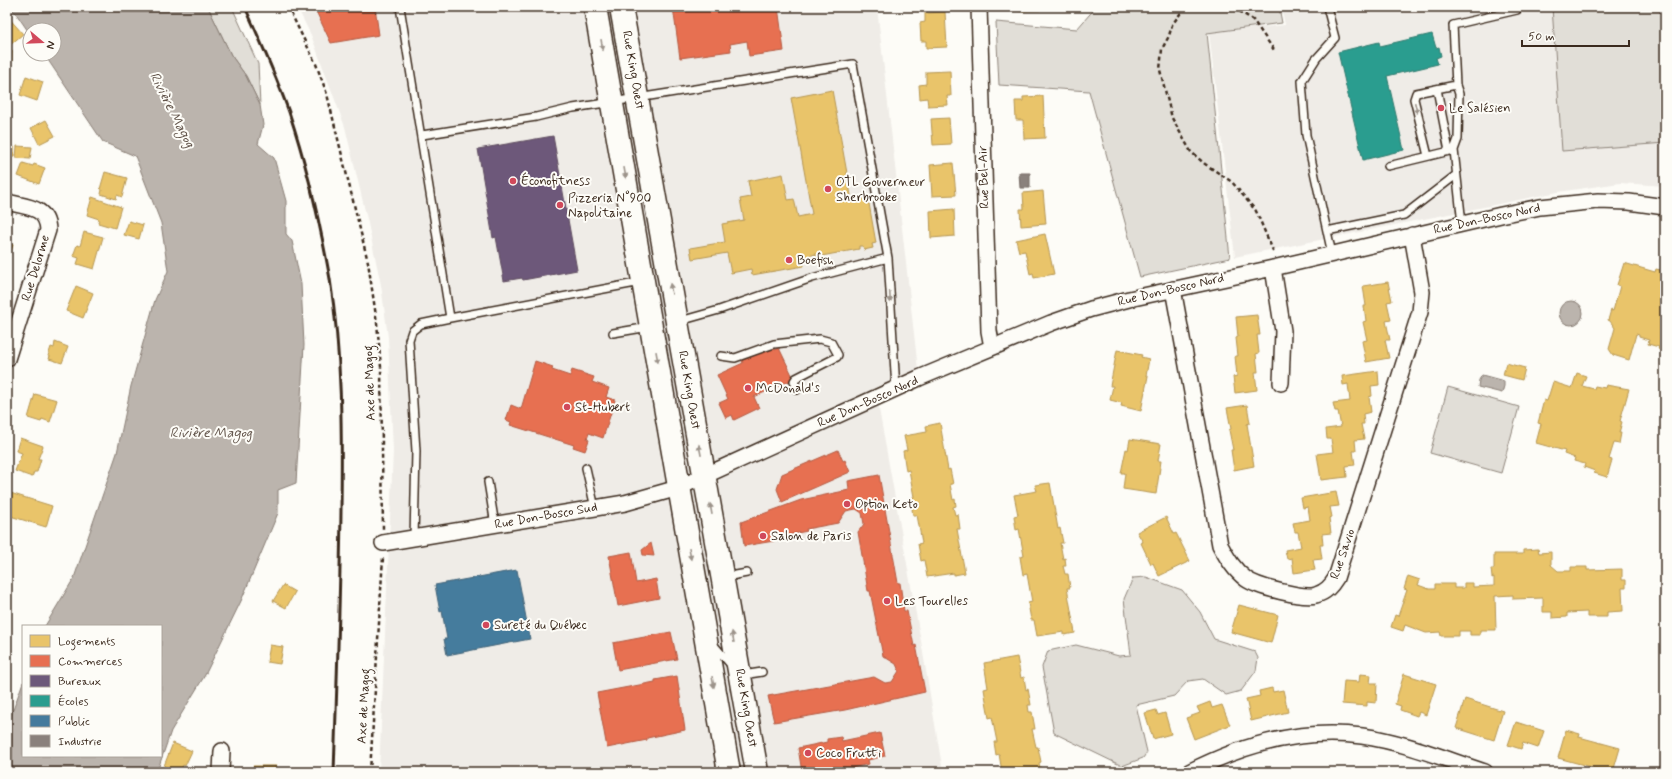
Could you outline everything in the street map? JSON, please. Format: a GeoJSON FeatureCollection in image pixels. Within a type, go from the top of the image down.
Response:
{"type":"FeatureCollection","features":[{"type":"Feature","properties":{"kind":"main road","name":"Rue King Ouest"},"geometry":{"type":"LineString","coordinates":[[595,7],[678,488],[729,772]]}},
{"type":"Feature","properties":{"kind":"main road","name":"Rue King Ouest"},"geometry":{"type":"LineString","coordinates":[[621,7],[722,578],[758,772]]}},
{"type":"Feature","properties":{"kind":"street","name":"Rue Bel-Air"},"geometry":{"type":"LineString","coordinates":[[979,7],[989,332],[992,347]]}},
{"type":"Feature","properties":{"kind":"street","name":"Rue Don-Bosco Nord"},"geometry":{"type":"LineString","coordinates":[[705,476],[992,347],[1051,322],[1091,309],[1412,235],[1540,208],[1598,201],[1629,202],[1665,206]]}},
{"type":"Feature","properties":{"kind":"street","name":"Rue Delorme"},"geometry":{"type":"LineString","coordinates":[[7,202],[38,210],[44,214],[48,221],[48,230],[7,359]]}},
{"type":"Feature","properties":{"kind":"street","name":"Rue Savio"},"geometry":{"type":"LineString","coordinates":[[1173,289],[1220,545],[1235,568],[1246,579],[1260,585],[1303,597],[1316,596],[1329,589],[1336,578],[1420,312],[1422,292],[1412,235]]}},
{"type":"Feature","properties":{"kind":"street"},"geometry":{"type":"LineString","coordinates":[[1277,267],[1283,331],[1281,383]]}},
{"type":"Feature","properties":{"kind":"street","name":"Rue Don-Bosco Sud"},"geometry":{"type":"LineString","coordinates":[[383,543],[414,539],[625,502],[678,488],[705,476]]}},
{"type":"Feature","properties":{"kind":"street"},"geometry":{"type":"LineString","coordinates":[[1189,772],[1224,755],[1256,745],[1308,734],[1362,736],[1402,745],[1485,772]]}},
{"type":"Feature","properties":{"kind":"street"},"geometry":{"type":"LineString","coordinates":[[221,772],[222,751]]}},
{"type":"Feature","properties":{"kind":"lane"},"geometry":{"type":"LineString","coordinates":[[400,7],[422,135],[450,318]]}},
{"type":"Feature","properties":{"kind":"lane"},"geometry":{"type":"LineString","coordinates":[[1327,7],[1335,38],[1316,59],[1302,81],[1306,135],[1332,254]]}},
{"type":"Feature","properties":{"kind":"lane"},"geometry":{"type":"LineString","coordinates":[[1388,166],[1451,151],[1458,139],[1459,94],[1456,85],[1453,26],[1518,10],[1518,7]]}},
{"type":"Feature","properties":{"kind":"lane"},"geometry":{"type":"LineString","coordinates":[[422,135],[536,117],[573,108],[853,64],[888,258],[896,389]]}},
{"type":"Feature","properties":{"kind":"lane"},"geometry":{"type":"LineString","coordinates":[[1428,156],[1414,99],[1416,93],[1456,85]]}},
{"type":"Feature","properties":{"kind":"lane"},"geometry":{"type":"LineString","coordinates":[[1437,89],[1456,175],[1462,224]]}},
{"type":"Feature","properties":{"kind":"lane"},"geometry":{"type":"LineString","coordinates":[[1327,231],[1404,215],[1456,175]]}},
{"type":"Feature","properties":{"kind":"lane"},"geometry":{"type":"LineString","coordinates":[[677,322],[719,310],[812,278],[888,258]]}},
{"type":"Feature","properties":{"kind":"lane"},"geometry":{"type":"LineString","coordinates":[[414,539],[416,451],[409,340],[412,331],[421,324],[643,281]]}},
{"type":"Feature","properties":{"kind":"lane"},"geometry":{"type":"LineString","coordinates":[[613,333],[651,326]]}},
{"type":"Feature","properties":{"kind":"lane"},"geometry":{"type":"LineString","coordinates":[[721,356],[735,358],[774,344],[820,339],[831,342],[838,355],[837,357],[796,378],[794,381],[797,390]]}},
{"type":"Feature","properties":{"kind":"lane"},"geometry":{"type":"LineString","coordinates":[[586,468],[595,508]]}},
{"type":"Feature","properties":{"kind":"lane"},"geometry":{"type":"LineString","coordinates":[[488,482],[495,525]]}},
{"type":"Feature","properties":{"kind":"lane"},"geometry":{"type":"LineString","coordinates":[[722,578],[746,573]]}},
{"type":"Feature","properties":{"kind":"lane"},"geometry":{"type":"LineString","coordinates":[[704,634],[740,676],[762,672]]}},
{"type":"Feature","properties":{"kind":"path","name":"Axe de Magog"},"geometry":{"type":"LineString","coordinates":[[288,7],[316,64],[327,94],[368,262],[377,323],[381,367],[383,543],[370,772]]}},
{"type":"Feature","properties":{"kind":"path"},"geometry":{"type":"LineString","coordinates":[[1184,7],[1172,25],[1169,36],[1162,49],[1160,70],[1172,118],[1190,152],[1232,182],[1256,211],[1272,250],[1277,267]]}},
{"type":"Feature","properties":{"kind":"path"},"geometry":{"type":"LineString","coordinates":[[1232,7],[1253,20],[1274,50]]}},
{"type":"Feature","properties":{"kind":"shaded area"},"geometry":{"type":"Polygon","coordinates":[[[208,7],[232,7],[258,64],[260,105],[246,76],[231,55],[208,7]]]}},
{"type":"Feature","properties":{"kind":"shaded area"},"geometry":{"type":"Polygon","coordinates":[[[297,7],[877,7],[919,378],[877,398],[943,772],[379,772],[393,451],[388,337],[381,285],[345,127],[311,35],[297,7]]]}},
{"type":"Feature","properties":{"kind":"shaded area"},"geometry":{"type":"Polygon","coordinates":[[[1096,7],[1279,7],[1282,23],[1207,33],[1230,258],[1140,277],[1089,91],[999,85],[996,22],[1077,29],[1096,7]]]}},
{"type":"Feature","properties":{"kind":"shaded area","name":"Le Salésien"},"geometry":{"type":"Polygon","coordinates":[[[1281,7],[1665,7],[1665,186],[1620,183],[1558,192],[1235,257],[1209,32],[1285,25],[1281,7]]]}},
{"type":"Feature","properties":{"kind":"shaded area"},"geometry":{"type":"Polygon","coordinates":[[[1552,7],[1665,7],[1665,143],[1562,151],[1552,7]]]}},
{"type":"Feature","properties":{"kind":"shaded area"},"geometry":{"type":"Polygon","coordinates":[[[1448,387],[1519,407],[1501,473],[1430,453],[1448,387]]]}},
{"type":"Feature","properties":{"kind":"shaded area"},"geometry":{"type":"Polygon","coordinates":[[[1146,577],[1182,590],[1200,612],[1214,639],[1255,652],[1258,658],[1256,671],[1241,691],[1226,695],[1203,679],[1188,681],[1174,696],[1136,705],[1147,752],[1143,758],[1122,766],[1054,733],[1042,667],[1048,651],[1076,645],[1119,656],[1131,655],[1124,599],[1133,578],[1146,577]]]}},
{"type":"Feature","properties":{"kind":"water","name":"Rivière Magog"},"geometry":{"type":"Polygon","coordinates":[[[7,7],[208,7],[231,55],[246,76],[260,105],[263,125],[258,144],[274,158],[286,201],[286,234],[292,241],[301,284],[304,345],[296,483],[278,490],[278,513],[241,601],[205,675],[171,731],[157,772],[7,772],[7,727],[22,685],[22,757],[162,757],[162,625],[46,625],[74,578],[117,453],[131,386],[155,300],[168,271],[161,223],[135,156],[103,142],[49,62],[62,62],[62,22],[22,22],[15,12],[7,7]]]}},
{"type":"Feature","properties":{"kind":"water"},"geometry":{"type":"Polygon","coordinates":[[[1571,301],[1580,304],[1583,313],[1580,322],[1571,325],[1562,322],[1559,313],[1562,304],[1571,301]]]}},
{"type":"Feature","properties":{"kind":"water"},"geometry":{"type":"Polygon","coordinates":[[[1482,375],[1504,381],[1502,393],[1478,387],[1479,380],[1482,375]]]}},
{"type":"Feature","properties":{"kind":"building: Logements"},"geometry":{"type":"Polygon","coordinates":[[[1019,7],[1040,7],[1040,10],[1019,11],[1019,7]]]}},
{"type":"Feature","properties":{"kind":"building: Logements"},"geometry":{"type":"Polygon","coordinates":[[[945,12],[947,47],[926,48],[926,41],[921,41],[920,23],[925,22],[925,13],[945,12]]]}},
{"type":"Feature","properties":{"kind":"building: Logements"},"geometry":{"type":"Polygon","coordinates":[[[7,16],[22,33],[22,35],[10,45],[7,41],[7,16]]]}},
{"type":"Feature","properties":{"kind":"building: Logements"},"geometry":{"type":"Polygon","coordinates":[[[7,51],[12,51],[11,87],[7,87],[7,51]]]}},
{"type":"Feature","properties":{"kind":"building: Logements"},"geometry":{"type":"Polygon","coordinates":[[[950,71],[951,96],[947,96],[948,105],[928,106],[927,98],[920,99],[919,85],[926,84],[926,72],[950,71]]]}},
{"type":"Feature","properties":{"kind":"building: Logements"},"geometry":{"type":"Polygon","coordinates":[[[26,76],[43,82],[37,101],[20,95],[26,76]]]}},
{"type":"Feature","properties":{"kind":"building: Logements","name":"OTL Gouverneur Sherbrooke"},"geometry":{"type":"Polygon","coordinates":[[[832,90],[852,201],[868,198],[876,243],[872,244],[873,248],[864,250],[863,246],[859,246],[859,249],[816,257],[816,254],[803,257],[804,266],[752,275],[751,269],[731,273],[727,253],[692,259],[690,248],[725,242],[722,224],[744,220],[740,199],[751,197],[748,181],[783,174],[788,200],[794,199],[798,217],[812,214],[791,98],[832,90]]]}},
{"type":"Feature","properties":{"kind":"building: Logements"},"geometry":{"type":"Polygon","coordinates":[[[1043,96],[1045,138],[1024,139],[1023,120],[1016,120],[1015,101],[1023,101],[1023,97],[1043,96]]]}},
{"type":"Feature","properties":{"kind":"building: Logements"},"geometry":{"type":"Polygon","coordinates":[[[949,118],[951,144],[933,145],[931,119],[949,118]]]}},
{"type":"Feature","properties":{"kind":"building: Logements"},"geometry":{"type":"Polygon","coordinates":[[[46,120],[55,136],[39,144],[31,128],[46,120]]]}},
{"type":"Feature","properties":{"kind":"building: Logements"},"geometry":{"type":"Polygon","coordinates":[[[7,146],[14,147],[14,157],[7,157],[7,146]]]}},
{"type":"Feature","properties":{"kind":"building: Logements"},"geometry":{"type":"Polygon","coordinates":[[[17,146],[32,147],[30,159],[16,158],[17,146]]]}},
{"type":"Feature","properties":{"kind":"building: Logements"},"geometry":{"type":"Polygon","coordinates":[[[23,163],[33,166],[34,164],[45,168],[39,184],[18,176],[23,163]]]}},
{"type":"Feature","properties":{"kind":"building: Logements"},"geometry":{"type":"Polygon","coordinates":[[[953,163],[956,195],[932,196],[930,165],[953,163]]]}},
{"type":"Feature","properties":{"kind":"building: Logements"},"geometry":{"type":"Polygon","coordinates":[[[105,172],[127,178],[122,197],[117,195],[116,199],[101,194],[102,190],[100,189],[105,172]]]}},
{"type":"Feature","properties":{"kind":"building: Logements"},"geometry":{"type":"Polygon","coordinates":[[[1043,191],[1046,224],[1021,226],[1020,209],[1024,209],[1023,193],[1043,191]]]}},
{"type":"Feature","properties":{"kind":"building: Logements"},"geometry":{"type":"Polygon","coordinates":[[[92,197],[121,207],[115,228],[98,223],[99,219],[87,215],[92,197]]]}},
{"type":"Feature","properties":{"kind":"building: Logements"},"geometry":{"type":"Polygon","coordinates":[[[954,209],[955,236],[931,238],[930,211],[954,209]]]}},
{"type":"Feature","properties":{"kind":"building: Logements"},"geometry":{"type":"Polygon","coordinates":[[[129,221],[143,225],[139,239],[124,235],[129,221]]]}},
{"type":"Feature","properties":{"kind":"building: Logements"},"geometry":{"type":"Polygon","coordinates":[[[84,232],[103,237],[94,269],[77,264],[79,258],[73,256],[77,245],[80,246],[84,232]]]}},
{"type":"Feature","properties":{"kind":"building: Logements"},"geometry":{"type":"Polygon","coordinates":[[[1045,234],[1054,274],[1034,278],[1033,273],[1030,274],[1025,251],[1019,252],[1016,240],[1045,234]]]}},
{"type":"Feature","properties":{"kind":"building: Logements"},"geometry":{"type":"Polygon","coordinates":[[[7,243],[13,245],[9,257],[7,257],[7,243]]]}},
{"type":"Feature","properties":{"kind":"building: Logements"},"geometry":{"type":"Polygon","coordinates":[[[1624,263],[1655,272],[1656,269],[1665,271],[1665,351],[1658,349],[1659,347],[1648,344],[1649,340],[1639,337],[1639,335],[1636,334],[1629,360],[1613,355],[1609,349],[1615,328],[1608,320],[1611,310],[1613,311],[1620,286],[1617,285],[1624,263]]]}},
{"type":"Feature","properties":{"kind":"building: Logements"},"geometry":{"type":"Polygon","coordinates":[[[1388,282],[1392,301],[1387,302],[1391,320],[1386,321],[1390,340],[1385,340],[1389,358],[1366,362],[1362,341],[1367,340],[1363,322],[1366,321],[1364,306],[1366,306],[1363,286],[1388,282]]]}},
{"type":"Feature","properties":{"kind":"building: Logements"},"geometry":{"type":"Polygon","coordinates":[[[76,286],[93,293],[83,318],[66,311],[76,286]]]}},
{"type":"Feature","properties":{"kind":"building: Logements"},"geometry":{"type":"Polygon","coordinates":[[[1257,315],[1260,335],[1257,335],[1259,353],[1256,354],[1258,372],[1255,372],[1257,390],[1235,393],[1233,377],[1237,376],[1235,356],[1238,356],[1236,317],[1257,315]]]}},
{"type":"Feature","properties":{"kind":"building: Logements"},"geometry":{"type":"Polygon","coordinates":[[[55,342],[68,347],[62,363],[49,359],[50,356],[48,356],[51,347],[54,348],[55,342]]]}},
{"type":"Feature","properties":{"kind":"building: Logements"},"geometry":{"type":"Polygon","coordinates":[[[1117,350],[1142,355],[1141,357],[1149,359],[1146,376],[1148,376],[1141,411],[1121,406],[1122,403],[1110,400],[1113,386],[1110,386],[1117,350]]]}},
{"type":"Feature","properties":{"kind":"building: Logements"},"geometry":{"type":"Polygon","coordinates":[[[1506,363],[1525,368],[1522,380],[1503,375],[1506,363]]]}},
{"type":"Feature","properties":{"kind":"building: Logements"},"geometry":{"type":"Polygon","coordinates":[[[1378,371],[1379,385],[1371,386],[1372,396],[1369,397],[1371,412],[1363,414],[1364,424],[1361,424],[1364,439],[1355,440],[1356,451],[1353,451],[1355,465],[1346,466],[1347,477],[1321,480],[1317,454],[1333,452],[1331,439],[1327,439],[1326,429],[1341,427],[1338,411],[1335,411],[1333,403],[1350,401],[1348,384],[1343,385],[1342,376],[1378,371]]]}},
{"type":"Feature","properties":{"kind":"building: Logements"},"geometry":{"type":"Polygon","coordinates":[[[1577,373],[1586,376],[1582,386],[1594,389],[1595,386],[1605,388],[1606,385],[1629,389],[1620,421],[1622,422],[1619,433],[1621,433],[1619,444],[1614,443],[1609,459],[1612,460],[1607,477],[1594,473],[1595,471],[1584,467],[1585,464],[1574,461],[1575,458],[1564,454],[1565,451],[1536,443],[1541,424],[1538,423],[1544,400],[1547,401],[1553,382],[1572,388],[1577,373]]]}},
{"type":"Feature","properties":{"kind":"building: Logements"},"geometry":{"type":"Polygon","coordinates":[[[35,394],[57,400],[50,422],[42,419],[41,422],[28,418],[35,394]]]}},
{"type":"Feature","properties":{"kind":"building: Logements"},"geometry":{"type":"Polygon","coordinates":[[[1247,405],[1250,423],[1247,424],[1254,466],[1234,470],[1231,450],[1233,450],[1229,430],[1231,429],[1227,408],[1247,405]]]}},
{"type":"Feature","properties":{"kind":"building: Logements"},"geometry":{"type":"Polygon","coordinates":[[[940,423],[948,470],[950,469],[953,484],[950,484],[953,500],[955,499],[956,506],[953,507],[955,515],[958,514],[960,529],[957,529],[965,573],[927,577],[924,560],[921,561],[918,544],[922,543],[917,515],[913,515],[910,498],[914,497],[909,470],[906,471],[903,451],[907,450],[904,436],[927,432],[926,426],[940,423]]]}},
{"type":"Feature","properties":{"kind":"building: Logements"},"geometry":{"type":"Polygon","coordinates":[[[20,438],[43,446],[38,459],[41,459],[37,472],[34,472],[32,477],[15,471],[22,453],[16,451],[20,438]]]}},
{"type":"Feature","properties":{"kind":"building: Logements"},"geometry":{"type":"Polygon","coordinates":[[[1130,439],[1161,444],[1158,461],[1161,461],[1156,494],[1123,489],[1125,473],[1121,473],[1126,449],[1128,450],[1130,439]]]}},
{"type":"Feature","properties":{"kind":"building: Logements"},"geometry":{"type":"Polygon","coordinates":[[[1050,483],[1058,529],[1060,528],[1063,543],[1060,543],[1066,566],[1063,566],[1065,574],[1068,574],[1070,588],[1067,588],[1075,633],[1064,635],[1064,632],[1037,636],[1034,620],[1031,620],[1028,603],[1032,602],[1027,574],[1023,575],[1020,557],[1024,556],[1019,529],[1016,530],[1014,516],[1018,515],[1014,495],[1037,491],[1035,485],[1050,483]]]}},
{"type":"Feature","properties":{"kind":"building: Logements"},"geometry":{"type":"Polygon","coordinates":[[[7,492],[52,506],[46,527],[7,515],[7,492]]]}},
{"type":"Feature","properties":{"kind":"building: Logements"},"geometry":{"type":"Polygon","coordinates":[[[1336,492],[1339,506],[1330,507],[1332,517],[1329,518],[1331,533],[1322,534],[1323,545],[1320,545],[1322,559],[1313,560],[1315,570],[1294,573],[1292,558],[1287,559],[1285,550],[1301,547],[1298,532],[1295,532],[1293,523],[1310,520],[1308,507],[1303,508],[1301,498],[1336,492]]]}},
{"type":"Feature","properties":{"kind":"building: Logements"},"geometry":{"type":"Polygon","coordinates":[[[1166,517],[1190,561],[1159,576],[1153,563],[1151,564],[1141,543],[1143,542],[1137,532],[1166,517]]]}},
{"type":"Feature","properties":{"kind":"building: Logements"},"geometry":{"type":"Polygon","coordinates":[[[1538,549],[1539,553],[1551,552],[1551,565],[1558,571],[1571,571],[1571,567],[1587,567],[1587,570],[1622,569],[1622,580],[1626,580],[1626,588],[1622,588],[1623,611],[1607,612],[1607,617],[1587,617],[1587,612],[1567,613],[1567,617],[1552,618],[1552,612],[1543,612],[1543,598],[1513,599],[1513,595],[1495,596],[1496,630],[1480,630],[1480,635],[1470,635],[1470,631],[1459,631],[1459,636],[1441,636],[1440,632],[1426,633],[1405,625],[1403,631],[1391,627],[1395,615],[1398,616],[1407,590],[1404,589],[1408,576],[1420,580],[1418,585],[1429,589],[1435,589],[1435,584],[1454,584],[1454,588],[1464,588],[1464,583],[1473,583],[1473,587],[1494,586],[1494,577],[1492,578],[1491,569],[1494,569],[1494,554],[1523,554],[1523,550],[1538,549]]]}},
{"type":"Feature","properties":{"kind":"building: Logements"},"geometry":{"type":"Polygon","coordinates":[[[283,585],[295,592],[286,608],[273,601],[283,585]]]}},
{"type":"Feature","properties":{"kind":"building: Logements"},"geometry":{"type":"Polygon","coordinates":[[[1239,605],[1278,615],[1271,643],[1231,632],[1239,605]]]}},
{"type":"Feature","properties":{"kind":"building: Logements"},"geometry":{"type":"Polygon","coordinates":[[[270,645],[283,647],[280,664],[267,662],[270,645]]]}},
{"type":"Feature","properties":{"kind":"building: Logements"},"geometry":{"type":"Polygon","coordinates":[[[1017,657],[1021,678],[1024,677],[1026,690],[1028,689],[1031,705],[1028,705],[1029,712],[1032,712],[1035,729],[1032,729],[1036,747],[1038,747],[1041,772],[1002,772],[999,754],[996,755],[994,742],[997,742],[992,717],[989,718],[984,689],[988,688],[984,663],[1017,657]]]}},
{"type":"Feature","properties":{"kind":"building: Logements"},"geometry":{"type":"Polygon","coordinates":[[[1360,674],[1371,675],[1370,683],[1377,683],[1376,703],[1367,702],[1367,706],[1342,704],[1344,681],[1359,682],[1360,674]]]}},
{"type":"Feature","properties":{"kind":"building: Logements"},"geometry":{"type":"Polygon","coordinates":[[[1404,674],[1436,684],[1426,715],[1419,712],[1417,716],[1400,710],[1401,706],[1395,704],[1404,674]]]}},
{"type":"Feature","properties":{"kind":"building: Logements"},"geometry":{"type":"Polygon","coordinates":[[[1272,688],[1273,692],[1283,690],[1288,712],[1251,721],[1246,699],[1260,696],[1259,691],[1272,688]]]}},
{"type":"Feature","properties":{"kind":"building: Logements"},"geometry":{"type":"Polygon","coordinates":[[[1465,699],[1503,711],[1494,740],[1456,728],[1465,699]]]}},
{"type":"Feature","properties":{"kind":"building: Logements"},"geometry":{"type":"Polygon","coordinates":[[[1210,702],[1212,708],[1222,705],[1230,725],[1194,739],[1186,718],[1200,713],[1197,707],[1210,702]]]}},
{"type":"Feature","properties":{"kind":"building: Logements"},"geometry":{"type":"Polygon","coordinates":[[[1156,710],[1158,715],[1165,713],[1171,734],[1153,739],[1145,713],[1156,710]]]}},
{"type":"Feature","properties":{"kind":"building: Logements"},"geometry":{"type":"Polygon","coordinates":[[[1516,722],[1544,731],[1538,748],[1523,743],[1521,749],[1508,745],[1516,722]]]}},
{"type":"Feature","properties":{"kind":"building: Logements"},"geometry":{"type":"Polygon","coordinates":[[[1566,730],[1580,734],[1579,737],[1620,748],[1613,772],[1601,772],[1598,771],[1599,769],[1558,758],[1566,730]]]}},
{"type":"Feature","properties":{"kind":"building: Logements"},"geometry":{"type":"Polygon","coordinates":[[[173,743],[192,751],[185,766],[183,765],[180,772],[164,772],[162,771],[173,743]]]}},
{"type":"Feature","properties":{"kind":"building: Logements"},"geometry":{"type":"Polygon","coordinates":[[[1665,754],[1665,772],[1660,772],[1665,754]]]}},
{"type":"Feature","properties":{"kind":"building: Logements"},"geometry":{"type":"Polygon","coordinates":[[[253,766],[276,766],[276,772],[253,772],[253,766]]]}},
{"type":"Feature","properties":{"kind":"building: Commerces"},"geometry":{"type":"Polygon","coordinates":[[[314,7],[375,7],[379,35],[331,43],[314,7]]]}},
{"type":"Feature","properties":{"kind":"building: Commerces"},"geometry":{"type":"Polygon","coordinates":[[[673,7],[726,7],[727,10],[742,8],[742,10],[778,7],[784,51],[749,56],[747,41],[730,44],[731,51],[680,58],[673,7]]]}},
{"type":"Feature","properties":{"kind":"building: Commerces","name":"McDonald's"},"geometry":{"type":"Polygon","coordinates":[[[773,346],[775,350],[779,348],[794,379],[754,397],[759,408],[734,420],[732,415],[726,418],[719,403],[728,399],[717,375],[743,363],[741,359],[773,346]]]}},
{"type":"Feature","properties":{"kind":"building: Commerces","name":"St-Hubert"},"geometry":{"type":"Polygon","coordinates":[[[535,361],[553,367],[552,370],[570,376],[572,370],[594,377],[592,382],[609,388],[606,397],[615,400],[603,438],[589,433],[587,439],[589,440],[585,451],[573,447],[574,445],[510,425],[511,422],[506,420],[511,405],[521,409],[535,361]]]}},
{"type":"Feature","properties":{"kind":"building: Commerces"},"geometry":{"type":"Polygon","coordinates":[[[838,450],[843,461],[845,460],[850,472],[782,502],[777,489],[782,474],[838,450]]]}},
{"type":"Feature","properties":{"kind":"building: Commerces","name":"Les Tourelles"},"geometry":{"type":"Polygon","coordinates":[[[879,475],[898,583],[900,583],[904,611],[907,611],[914,646],[916,645],[925,692],[845,710],[774,722],[768,696],[874,677],[885,683],[892,682],[899,671],[896,664],[883,656],[870,591],[868,591],[858,532],[864,524],[862,513],[856,509],[846,511],[838,523],[806,529],[807,531],[774,538],[774,541],[744,546],[741,522],[801,500],[849,490],[848,481],[879,475]]]}},
{"type":"Feature","properties":{"kind":"building: Commerces"},"geometry":{"type":"Polygon","coordinates":[[[651,543],[654,556],[643,555],[642,550],[651,543]]]}},
{"type":"Feature","properties":{"kind":"building: Commerces"},"geometry":{"type":"Polygon","coordinates":[[[631,552],[636,583],[656,579],[659,598],[618,606],[609,556],[631,552]]]}},
{"type":"Feature","properties":{"kind":"building: Commerces"},"geometry":{"type":"Polygon","coordinates":[[[671,632],[677,659],[618,670],[613,643],[671,632]]]}},
{"type":"Feature","properties":{"kind":"building: Commerces"},"geometry":{"type":"Polygon","coordinates":[[[677,676],[685,730],[607,748],[597,693],[655,682],[655,680],[677,676]]]}},
{"type":"Feature","properties":{"kind":"building: Commerces"},"geometry":{"type":"Polygon","coordinates":[[[880,733],[885,756],[868,760],[869,764],[847,769],[847,771],[843,772],[834,772],[834,769],[818,772],[802,772],[798,748],[827,742],[827,739],[841,737],[842,741],[880,733]]]}},
{"type":"Feature","properties":{"kind":"building: Commerces"},"geometry":{"type":"Polygon","coordinates":[[[834,769],[834,772],[818,772],[834,769]]]}},
{"type":"Feature","properties":{"kind":"building: Bureaux"},"geometry":{"type":"Polygon","coordinates":[[[553,136],[577,270],[523,280],[522,278],[504,281],[496,237],[493,238],[478,149],[553,136]]]}},
{"type":"Feature","properties":{"kind":"building: Écoles"},"geometry":{"type":"Polygon","coordinates":[[[1432,34],[1436,48],[1439,47],[1441,56],[1436,58],[1438,64],[1387,76],[1404,150],[1363,160],[1338,52],[1379,42],[1380,46],[1432,34]]]}},
{"type":"Feature","properties":{"kind":"building: Public","name":"Sureté du Québec"},"geometry":{"type":"Polygon","coordinates":[[[517,570],[530,639],[447,655],[444,639],[447,639],[435,585],[517,570]]]}},
{"type":"Feature","properties":{"kind":"building: Industrie"},"geometry":{"type":"Polygon","coordinates":[[[1019,173],[1030,173],[1030,188],[1020,188],[1019,173]]]}},
{"type":"Feature","properties":{"kind":"railway"},"geometry":{"type":"LineString","coordinates":[[245,7],[279,85],[296,132],[322,237],[334,308],[339,365],[341,452],[340,575],[334,772]]}},
{"type":"Feature","properties":{"kind":"place","name":"Le Salésien"},"geometry":{"type":"Point","coordinates":[1441,108]}},
{"type":"Feature","properties":{"kind":"place","name":"Éconofitness"},"geometry":{"type":"Point","coordinates":[513,181]}},
{"type":"Feature","properties":{"kind":"place","name":"OTL Gouverneur Sherbrooke"},"geometry":{"type":"Point","coordinates":[828,189]}},
{"type":"Feature","properties":{"kind":"place","name":"Pizzeria N°900 Napolitaine"},"geometry":{"type":"Point","coordinates":[560,205]}},
{"type":"Feature","properties":{"kind":"place","name":"Boefish"},"geometry":{"type":"Point","coordinates":[789,260]}},
{"type":"Feature","properties":{"kind":"place","name":"McDonald's"},"geometry":{"type":"Point","coordinates":[748,388]}},
{"type":"Feature","properties":{"kind":"place","name":"St-Hubert"},"geometry":{"type":"Point","coordinates":[567,407]}},
{"type":"Feature","properties":{"kind":"place","name":"Option Keto"},"geometry":{"type":"Point","coordinates":[847,504]}},
{"type":"Feature","properties":{"kind":"place","name":"Salon de Paris"},"geometry":{"type":"Point","coordinates":[763,536]}},
{"type":"Feature","properties":{"kind":"place","name":"Les Tourelles"},"geometry":{"type":"Point","coordinates":[887,601]}},
{"type":"Feature","properties":{"kind":"place","name":"Sureté du Québec"},"geometry":{"type":"Point","coordinates":[486,625]}},
{"type":"Feature","properties":{"kind":"place","name":"Coco Frutti"},"geometry":{"type":"Point","coordinates":[808,753]}}]}
